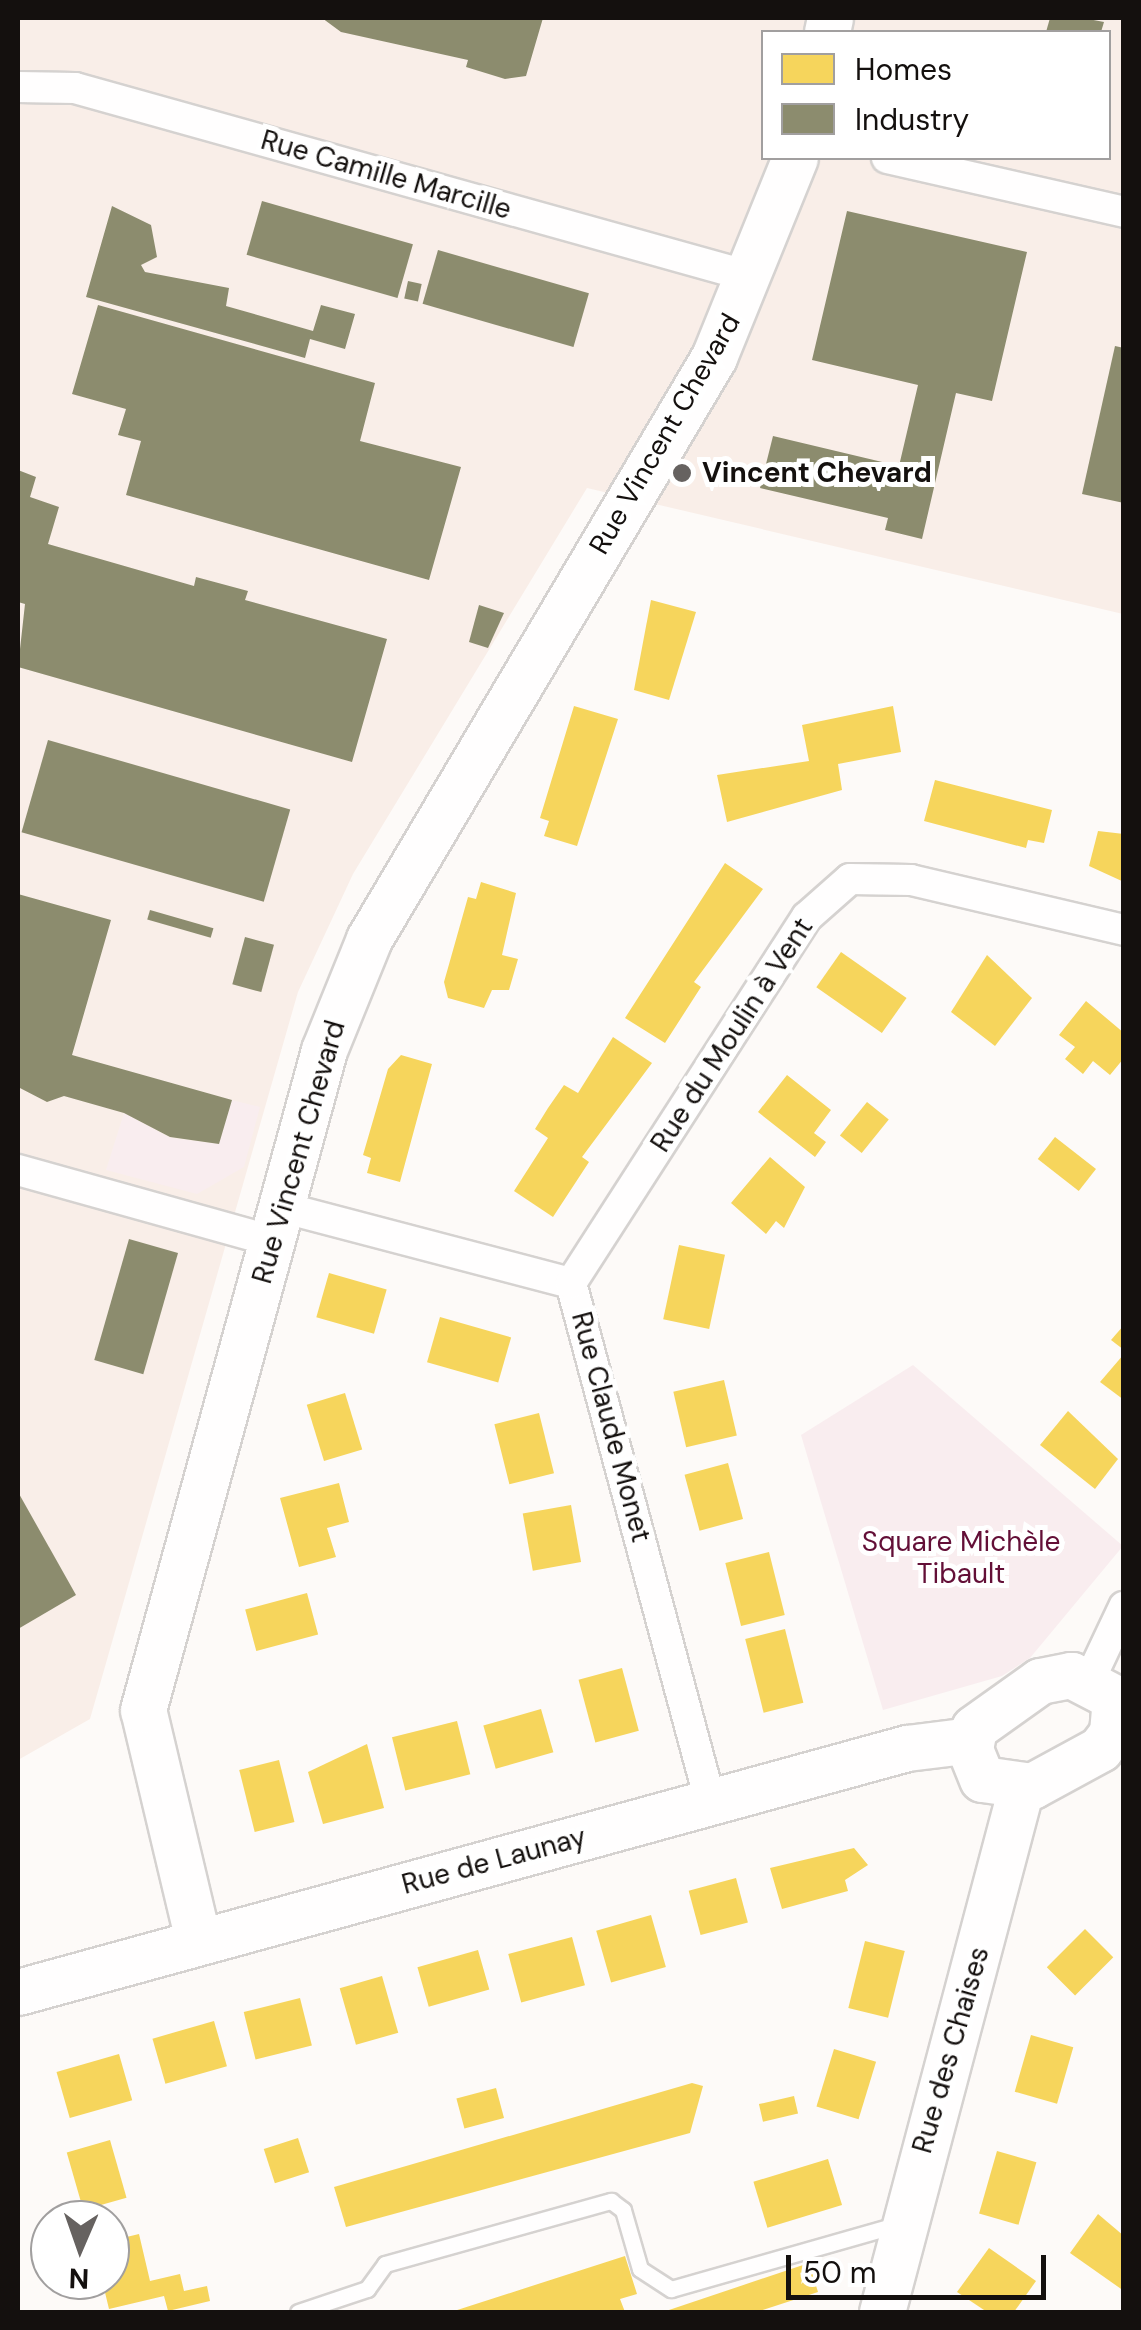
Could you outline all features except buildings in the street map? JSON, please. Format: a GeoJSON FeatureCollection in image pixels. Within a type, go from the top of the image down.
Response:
{"type":"FeatureCollection","features":[{"type":"Feature","properties":{"kind":"street","name":"Rue Camille Marcille"},"geometry":{"type":"LineString","coordinates":[[18,87],[75,88],[752,278]]}},
{"type":"Feature","properties":{"kind":"street","name":"Rue Vincent Chevard"},"geometry":{"type":"LineString","coordinates":[[198,1940],[143,1710],[324,1050],[369,938],[752,278],[794,160]]}},
{"type":"Feature","properties":{"kind":"street"},"geometry":{"type":"LineString","coordinates":[[896,160],[1124,212]]}},
{"type":"Feature","properties":{"kind":"street","name":"Rue du Moulin à Vent"},"geometry":{"type":"LineString","coordinates":[[571,1282],[807,917],[850,880],[911,880],[1124,930]]}},
{"type":"Feature","properties":{"kind":"street"},"geometry":{"type":"LineString","coordinates":[[18,1170],[276,1224]]}},
{"type":"Feature","properties":{"kind":"street","name":"Rue Claude Monet"},"geometry":{"type":"LineString","coordinates":[[276,1224],[571,1282],[711,1804]]}},
{"type":"Feature","properties":{"kind":"street"},"geometry":{"type":"LineString","coordinates":[[1090,1679],[1124,1607]]}},
{"type":"Feature","properties":{"kind":"street"},"geometry":{"type":"LineString","coordinates":[[1090,1679],[1115,1698],[1118,1735],[1100,1749],[1021,1788],[982,1780],[972,1740],[988,1714],[1040,1681],[1090,1679]]}},
{"type":"Feature","properties":{"kind":"street","name":"Rue de Launay"},"geometry":{"type":"LineString","coordinates":[[18,1992],[922,1744],[972,1740]]}},
{"type":"Feature","properties":{"kind":"street","name":"Rue des Chaises"},"geometry":{"type":"LineString","coordinates":[[882,2312],[1021,1788]]}},
{"type":"Feature","properties":{"kind":"lane"},"geometry":{"type":"LineString","coordinates":[[298,2312],[367,2289],[385,2264],[610,2202],[623,2210],[640,2269],[671,2289],[903,2223]]}},
{"type":"Feature","properties":{"kind":"shaded area"},"geometry":{"type":"Polygon","coordinates":[[[18,18],[1123,18],[1123,614],[587,488],[353,874],[298,992],[90,1719],[18,1760],[18,18]]]}},
{"type":"Feature","properties":{"kind":"green space"},"geometry":{"type":"Polygon","coordinates":[[[232,1100],[260,1107],[244,1167],[197,1194],[106,1170],[124,1113],[170,1138],[219,1144],[232,1100]]]}},
{"type":"Feature","properties":{"kind":"green space","name":"Square Michèle Tibault"},"geometry":{"type":"Polygon","coordinates":[[[913,1365],[1123,1546],[1030,1658],[1002,1676],[883,1710],[801,1435],[913,1365]]]}},
{"type":"Feature","properties":{"kind":"place","name":"Vincent Chevard"},"geometry":{"type":"Point","coordinates":[682,473]}}]}
